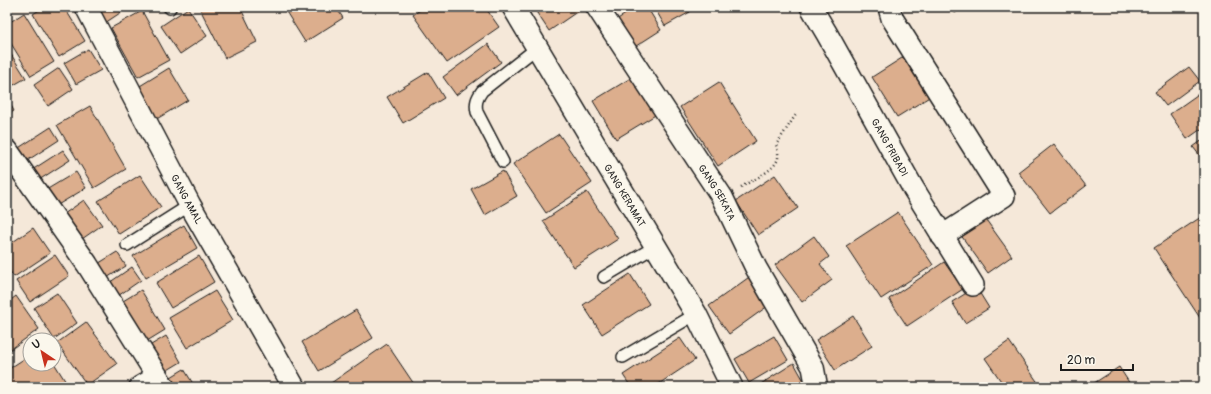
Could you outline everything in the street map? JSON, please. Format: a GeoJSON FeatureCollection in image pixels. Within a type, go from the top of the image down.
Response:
{"type":"FeatureCollection","features":[{"type":"Feature","properties":{"kind":"street","name":"GANG AMAL"},"geometry":{"type":"LineString","coordinates":[[86,7],[190,205],[294,387]]}},
{"type":"Feature","properties":{"kind":"street","name":"GANG KERAMAT"},"geometry":{"type":"LineString","coordinates":[[513,7],[696,314],[732,387]]}},
{"type":"Feature","properties":{"kind":"street","name":"GANG SEKATA"},"geometry":{"type":"LineString","coordinates":[[597,7],[722,197],[756,268],[813,367],[816,383],[814,387]]}},
{"type":"Feature","properties":{"kind":"street","name":"GANG PRIBADI"},"geometry":{"type":"LineString","coordinates":[[811,7],[913,188],[973,284]]}},
{"type":"Feature","properties":{"kind":"street"},"geometry":{"type":"LineString","coordinates":[[890,7],[892,18],[1004,196],[942,236]]}},
{"type":"Feature","properties":{"kind":"street"},"geometry":{"type":"LineString","coordinates":[[7,150],[87,264],[154,384]]}},
{"type":"Feature","properties":{"kind":"lane"},"geometry":{"type":"LineString","coordinates":[[503,162],[477,112],[477,98],[482,91],[538,47]]}},
{"type":"Feature","properties":{"kind":"lane"},"geometry":{"type":"LineString","coordinates":[[127,245],[190,205]]}},
{"type":"Feature","properties":{"kind":"lane"},"geometry":{"type":"LineString","coordinates":[[604,277],[656,246]]}},
{"type":"Feature","properties":{"kind":"lane"},"geometry":{"type":"LineString","coordinates":[[623,357],[696,314]]}},
{"type":"Feature","properties":{"kind":"path"},"geometry":{"type":"LineString","coordinates":[[722,197],[771,169],[777,162],[779,156],[776,145],[797,113]]}},
{"type":"Feature","properties":{"kind":"building"},"geometry":{"type":"Polygon","coordinates":[[[44,7],[64,7],[85,41],[59,57],[33,14],[44,7]]]}},
{"type":"Feature","properties":{"kind":"building"},"geometry":{"type":"Polygon","coordinates":[[[93,7],[129,7],[105,23],[93,7]]]}},
{"type":"Feature","properties":{"kind":"building"},"geometry":{"type":"Polygon","coordinates":[[[143,7],[154,7],[146,12],[143,7]]]}},
{"type":"Feature","properties":{"kind":"building"},"geometry":{"type":"Polygon","coordinates":[[[199,7],[240,7],[257,42],[225,58],[199,7]]]}},
{"type":"Feature","properties":{"kind":"building"},"geometry":{"type":"Polygon","coordinates":[[[289,7],[336,7],[343,18],[305,42],[285,10],[289,7]]]}},
{"type":"Feature","properties":{"kind":"building"},"geometry":{"type":"Polygon","coordinates":[[[424,7],[485,7],[499,27],[447,63],[413,15],[424,7]]]}},
{"type":"Feature","properties":{"kind":"building"},"geometry":{"type":"Polygon","coordinates":[[[533,7],[584,7],[549,31],[533,7]]]}},
{"type":"Feature","properties":{"kind":"building"},"geometry":{"type":"Polygon","coordinates":[[[616,7],[625,7],[619,11],[616,7]]]}},
{"type":"Feature","properties":{"kind":"building"},"geometry":{"type":"Polygon","coordinates":[[[637,7],[647,7],[661,30],[633,48],[616,20],[637,7]]]}},
{"type":"Feature","properties":{"kind":"building"},"geometry":{"type":"Polygon","coordinates":[[[654,7],[687,7],[690,12],[665,26],[654,7]]]}},
{"type":"Feature","properties":{"kind":"building"},"geometry":{"type":"Polygon","coordinates":[[[950,7],[963,7],[955,13],[950,7]]]}},
{"type":"Feature","properties":{"kind":"building"},"geometry":{"type":"Polygon","coordinates":[[[188,8],[207,36],[180,54],[161,26],[188,8]]]}},
{"type":"Feature","properties":{"kind":"building"},"geometry":{"type":"Polygon","coordinates":[[[142,11],[169,60],[138,77],[111,28],[142,11]]]}},
{"type":"Feature","properties":{"kind":"building"},"geometry":{"type":"Polygon","coordinates":[[[24,13],[54,62],[31,76],[7,37],[7,24],[24,13]]]}},
{"type":"Feature","properties":{"kind":"building"},"geometry":{"type":"Polygon","coordinates":[[[488,44],[501,62],[456,95],[443,77],[488,44]]]}},
{"type":"Feature","properties":{"kind":"building"},"geometry":{"type":"Polygon","coordinates":[[[7,48],[26,78],[12,86],[7,78],[7,48]]]}},
{"type":"Feature","properties":{"kind":"building"},"geometry":{"type":"Polygon","coordinates":[[[88,49],[101,70],[76,84],[64,63],[88,49]]]}},
{"type":"Feature","properties":{"kind":"building"},"geometry":{"type":"Polygon","coordinates":[[[905,56],[931,96],[897,117],[872,77],[905,56]]]}},
{"type":"Feature","properties":{"kind":"building"},"geometry":{"type":"Polygon","coordinates":[[[1189,67],[1200,81],[1166,106],[1155,92],[1189,67]]]}},
{"type":"Feature","properties":{"kind":"building"},"geometry":{"type":"Polygon","coordinates":[[[59,68],[73,89],[48,106],[34,85],[59,68]]]}},
{"type":"Feature","properties":{"kind":"building"},"geometry":{"type":"Polygon","coordinates":[[[169,68],[188,100],[155,120],[135,89],[169,68]]]}},
{"type":"Feature","properties":{"kind":"building"},"geometry":{"type":"Polygon","coordinates":[[[428,72],[444,98],[403,123],[387,97],[428,72]]]}},
{"type":"Feature","properties":{"kind":"building"},"geometry":{"type":"Polygon","coordinates":[[[634,76],[657,114],[616,139],[593,101],[634,76]]]}},
{"type":"Feature","properties":{"kind":"building"},"geometry":{"type":"Polygon","coordinates":[[[719,82],[756,141],[718,166],[680,107],[719,82]]]}},
{"type":"Feature","properties":{"kind":"building"},"geometry":{"type":"Polygon","coordinates":[[[1204,90],[1204,127],[1187,139],[1170,114],[1204,90]]]}},
{"type":"Feature","properties":{"kind":"building"},"geometry":{"type":"Polygon","coordinates":[[[7,98],[14,111],[7,115],[7,98]]]}},
{"type":"Feature","properties":{"kind":"building"},"geometry":{"type":"Polygon","coordinates":[[[90,106],[126,169],[94,188],[57,125],[90,106]]]}},
{"type":"Feature","properties":{"kind":"building"},"geometry":{"type":"Polygon","coordinates":[[[51,127],[59,140],[25,162],[17,149],[51,127]]]}},
{"type":"Feature","properties":{"kind":"building"},"geometry":{"type":"Polygon","coordinates":[[[559,134],[592,183],[546,213],[513,164],[559,134]]]}},
{"type":"Feature","properties":{"kind":"building"},"geometry":{"type":"Polygon","coordinates":[[[1204,139],[1204,161],[1193,147],[1204,139]]]}},
{"type":"Feature","properties":{"kind":"building"},"geometry":{"type":"Polygon","coordinates":[[[1054,144],[1086,186],[1050,213],[1018,172],[1054,144]]]}},
{"type":"Feature","properties":{"kind":"building"},"geometry":{"type":"Polygon","coordinates":[[[63,150],[70,160],[39,180],[32,170],[63,150]]]}},
{"type":"Feature","properties":{"kind":"building"},"geometry":{"type":"Polygon","coordinates":[[[503,171],[517,196],[485,215],[471,189],[503,171]]]}},
{"type":"Feature","properties":{"kind":"building"},"geometry":{"type":"Polygon","coordinates":[[[76,172],[86,188],[56,206],[46,190],[76,172]]]}},
{"type":"Feature","properties":{"kind":"building"},"geometry":{"type":"Polygon","coordinates":[[[140,175],[161,207],[119,234],[98,201],[140,175]]]}},
{"type":"Feature","properties":{"kind":"building"},"geometry":{"type":"Polygon","coordinates":[[[775,175],[798,208],[758,235],[736,201],[775,175]]]}},
{"type":"Feature","properties":{"kind":"building"},"geometry":{"type":"Polygon","coordinates":[[[587,192],[618,239],[574,267],[543,221],[587,192]]]}},
{"type":"Feature","properties":{"kind":"building"},"geometry":{"type":"Polygon","coordinates":[[[84,200],[102,225],[82,239],[64,214],[84,200]]]}},
{"type":"Feature","properties":{"kind":"building"},"geometry":{"type":"Polygon","coordinates":[[[898,212],[933,265],[881,299],[846,246],[898,212]]]}},
{"type":"Feature","properties":{"kind":"building"},"geometry":{"type":"Polygon","coordinates":[[[984,217],[1012,256],[988,273],[960,234],[984,217]]]}},
{"type":"Feature","properties":{"kind":"building"},"geometry":{"type":"Polygon","coordinates":[[[1201,217],[1204,222],[1204,324],[1154,248],[1201,217]]]}},
{"type":"Feature","properties":{"kind":"building"},"geometry":{"type":"Polygon","coordinates":[[[184,225],[197,248],[146,278],[133,256],[184,225]]]}},
{"type":"Feature","properties":{"kind":"building"},"geometry":{"type":"Polygon","coordinates":[[[33,228],[50,253],[14,277],[7,267],[7,246],[33,228]]]}},
{"type":"Feature","properties":{"kind":"building"},"geometry":{"type":"Polygon","coordinates":[[[814,236],[829,257],[820,264],[832,280],[802,302],[775,265],[814,236]]]}},
{"type":"Feature","properties":{"kind":"building"},"geometry":{"type":"Polygon","coordinates":[[[117,252],[126,266],[105,279],[96,265],[117,252]]]}},
{"type":"Feature","properties":{"kind":"building"},"geometry":{"type":"Polygon","coordinates":[[[55,255],[69,276],[30,302],[16,281],[55,255]]]}},
{"type":"Feature","properties":{"kind":"building"},"geometry":{"type":"Polygon","coordinates":[[[199,256],[214,282],[171,308],[156,283],[199,256]]]}},
{"type":"Feature","properties":{"kind":"building"},"geometry":{"type":"Polygon","coordinates":[[[944,262],[963,289],[907,326],[889,299],[944,262]]]}},
{"type":"Feature","properties":{"kind":"building"},"geometry":{"type":"Polygon","coordinates":[[[132,267],[141,280],[115,298],[106,285],[132,267]]]}},
{"type":"Feature","properties":{"kind":"building"},"geometry":{"type":"Polygon","coordinates":[[[630,274],[649,304],[602,334],[583,305],[630,274]]]}},
{"type":"Feature","properties":{"kind":"building"},"geometry":{"type":"Polygon","coordinates":[[[752,275],[772,303],[729,334],[709,306],[752,275]]]}},
{"type":"Feature","properties":{"kind":"building"},"geometry":{"type":"Polygon","coordinates":[[[976,287],[989,308],[965,323],[952,302],[976,287]]]}},
{"type":"Feature","properties":{"kind":"building"},"geometry":{"type":"Polygon","coordinates":[[[141,290],[165,330],[147,341],[123,301],[141,290]]]}},
{"type":"Feature","properties":{"kind":"building"},"geometry":{"type":"Polygon","coordinates":[[[215,291],[233,320],[187,348],[169,318],[215,291]]]}},
{"type":"Feature","properties":{"kind":"building"},"geometry":{"type":"Polygon","coordinates":[[[57,293],[77,323],[62,333],[62,332],[49,332],[34,308],[57,293]]]}},
{"type":"Feature","properties":{"kind":"building"},"geometry":{"type":"Polygon","coordinates":[[[16,296],[39,329],[35,332],[22,332],[22,341],[7,352],[7,303],[16,296]]]}},
{"type":"Feature","properties":{"kind":"building"},"geometry":{"type":"Polygon","coordinates":[[[356,310],[373,338],[319,371],[302,342],[356,310]]]}},
{"type":"Feature","properties":{"kind":"building"},"geometry":{"type":"Polygon","coordinates":[[[853,316],[872,346],[835,370],[816,340],[853,316]]]}},
{"type":"Feature","properties":{"kind":"building"},"geometry":{"type":"Polygon","coordinates":[[[86,322],[117,364],[87,385],[62,350],[62,339],[86,322]]]}},
{"type":"Feature","properties":{"kind":"building"},"geometry":{"type":"Polygon","coordinates":[[[166,336],[181,362],[161,374],[146,348],[166,336]]]}},
{"type":"Feature","properties":{"kind":"building"},"geometry":{"type":"Polygon","coordinates":[[[774,336],[788,360],[749,383],[735,359],[774,336]]]}},
{"type":"Feature","properties":{"kind":"building"},"geometry":{"type":"Polygon","coordinates":[[[680,338],[695,360],[654,387],[631,387],[623,375],[680,338]]]}},
{"type":"Feature","properties":{"kind":"building"},"geometry":{"type":"Polygon","coordinates":[[[1009,341],[1041,387],[1005,387],[985,358],[1009,341]]]}},
{"type":"Feature","properties":{"kind":"building"},"geometry":{"type":"Polygon","coordinates":[[[387,344],[416,387],[334,387],[331,383],[387,344]]]}},
{"type":"Feature","properties":{"kind":"building"},"geometry":{"type":"Polygon","coordinates":[[[22,360],[22,372],[60,372],[69,387],[7,387],[7,370],[22,360]]]}},
{"type":"Feature","properties":{"kind":"building"},"geometry":{"type":"Polygon","coordinates":[[[794,363],[804,381],[795,387],[756,387],[794,363]]]}},
{"type":"Feature","properties":{"kind":"building"},"geometry":{"type":"Polygon","coordinates":[[[1119,367],[1132,387],[1088,387],[1119,367]]]}},
{"type":"Feature","properties":{"kind":"building"},"geometry":{"type":"Polygon","coordinates":[[[184,369],[195,387],[171,387],[166,380],[184,369]]]}}]}
